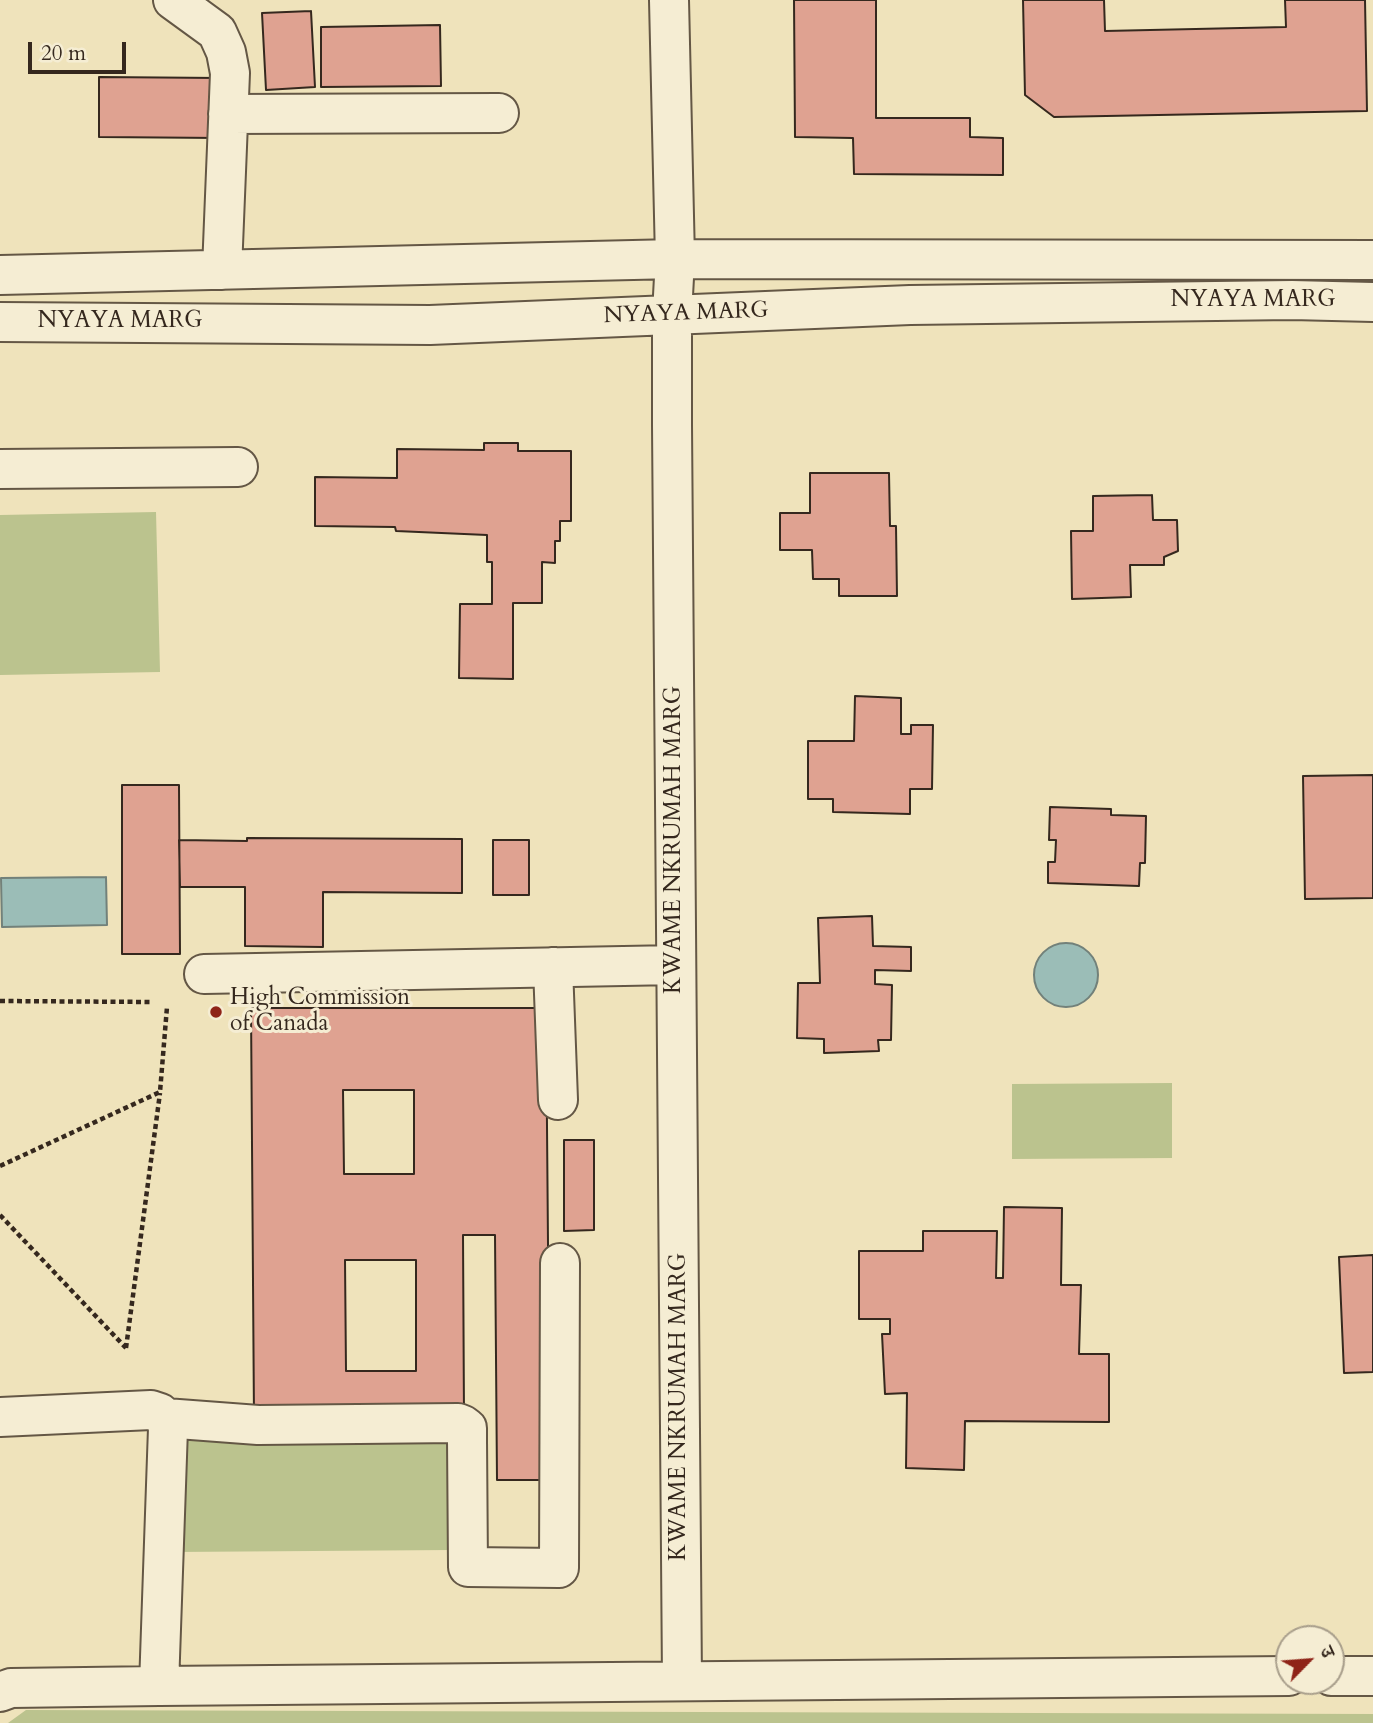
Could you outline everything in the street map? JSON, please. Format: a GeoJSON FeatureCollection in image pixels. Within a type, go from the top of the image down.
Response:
{"type":"FeatureCollection","features":[{"type":"Feature","properties":{"kind":"street"},"geometry":{"type":"LineString","coordinates":[[173,0],[217,32],[226,52],[230,73],[222,270]]}},
{"type":"Feature","properties":{"kind":"street","name":"KWAME NKRUMAH MARG"},"geometry":{"type":"LineString","coordinates":[[669,0],[675,259],[672,314],[682,1680]]}},
{"type":"Feature","properties":{"kind":"street"},"geometry":{"type":"LineString","coordinates":[[228,114],[499,113]]}},
{"type":"Feature","properties":{"kind":"street","name":"NYAYA MARG"},"geometry":{"type":"LineString","coordinates":[[0,275],[675,259],[1373,260]]}},
{"type":"Feature","properties":{"kind":"street","name":"NYAYA MARG"},"geometry":{"type":"LineString","coordinates":[[0,322],[430,325],[910,305],[1292,300],[1373,302]]}},
{"type":"Feature","properties":{"kind":"street"},"geometry":{"type":"LineString","coordinates":[[0,469],[238,467]]}},
{"type":"Feature","properties":{"kind":"street"},"geometry":{"type":"LineString","coordinates":[[204,974],[676,965]]}},
{"type":"Feature","properties":{"kind":"street"},"geometry":{"type":"LineString","coordinates":[[553,967],[558,1100]]}},
{"type":"Feature","properties":{"kind":"street"},"geometry":{"type":"LineString","coordinates":[[165,1418],[258,1425],[458,1423],[467,1428],[468,1567],[559,1568],[560,1263]]}},
{"type":"Feature","properties":{"kind":"street"},"geometry":{"type":"LineString","coordinates":[[0,1417],[150,1410],[165,1418],[168,1428],[159,1686]]}},
{"type":"Feature","properties":{"kind":"street"},"geometry":{"type":"LineString","coordinates":[[0,1692],[11,1688],[159,1686],[1275,1676]]}},
{"type":"Feature","properties":{"kind":"street"},"geometry":{"type":"LineString","coordinates":[[1345,1676],[1373,1676]]}},
{"type":"Feature","properties":{"kind":"path"},"geometry":{"type":"LineString","coordinates":[[0,1001],[153,1002]]}},
{"type":"Feature","properties":{"kind":"path"},"geometry":{"type":"LineString","coordinates":[[0,1214],[126,1348],[160,1092],[167,1007]]}},
{"type":"Feature","properties":{"kind":"path"},"geometry":{"type":"LineString","coordinates":[[0,1166],[160,1092]]}},
{"type":"Feature","properties":{"kind":"green space"},"geometry":{"type":"Polygon","coordinates":[[[156,512],[160,672],[0,675],[0,515],[156,512]]]}},
{"type":"Feature","properties":{"kind":"green space"},"geometry":{"type":"Polygon","coordinates":[[[1172,1083],[1172,1158],[1012,1159],[1012,1084],[1172,1083]]]}},
{"type":"Feature","properties":{"kind":"green space"},"geometry":{"type":"Polygon","coordinates":[[[450,1434],[451,1550],[175,1552],[174,1436],[450,1434]]]}},
{"type":"Feature","properties":{"kind":"green space"},"geometry":{"type":"Polygon","coordinates":[[[26,1710],[1373,1714],[1373,1723],[8,1723],[26,1710]]]}},
{"type":"Feature","properties":{"kind":"water"},"geometry":{"type":"Polygon","coordinates":[[[106,877],[107,925],[2,927],[1,878],[106,877]]]}},
{"type":"Feature","properties":{"kind":"water"},"geometry":{"type":"Polygon","coordinates":[[[1060,943],[1072,943],[1089,952],[1096,963],[1096,987],[1089,998],[1072,1007],[1060,1007],[1048,1002],[1039,993],[1034,981],[1034,969],[1039,957],[1048,948],[1060,943]]]}},
{"type":"Feature","properties":{"kind":"building"},"geometry":{"type":"Polygon","coordinates":[[[794,0],[876,0],[876,118],[970,118],[970,137],[1003,138],[1003,175],[854,174],[853,138],[795,137],[794,0]]]}},
{"type":"Feature","properties":{"kind":"building"},"geometry":{"type":"Polygon","coordinates":[[[1023,0],[1104,0],[1105,31],[1286,27],[1285,0],[1365,0],[1367,111],[1054,117],[1025,95],[1023,0]]]}},
{"type":"Feature","properties":{"kind":"building"},"geometry":{"type":"Polygon","coordinates":[[[311,11],[315,87],[266,90],[262,13],[311,11]]]}},
{"type":"Feature","properties":{"kind":"building"},"geometry":{"type":"Polygon","coordinates":[[[440,25],[441,86],[321,87],[321,27],[440,25]]]}},
{"type":"Feature","properties":{"kind":"building"},"geometry":{"type":"Polygon","coordinates":[[[99,77],[220,78],[220,138],[99,137],[99,77]]]}},
{"type":"Feature","properties":{"kind":"building"},"geometry":{"type":"Polygon","coordinates":[[[484,443],[518,443],[518,451],[571,451],[571,521],[560,521],[560,541],[555,541],[555,563],[542,562],[542,603],[513,603],[513,679],[459,678],[460,604],[492,604],[492,562],[487,562],[487,535],[396,531],[395,527],[315,526],[315,477],[397,478],[397,449],[484,450],[484,443]]]}},
{"type":"Feature","properties":{"kind":"building"},"geometry":{"type":"Polygon","coordinates":[[[810,473],[889,473],[890,526],[896,526],[897,596],[839,596],[839,579],[813,579],[812,550],[780,550],[780,513],[810,513],[810,473]]]}},
{"type":"Feature","properties":{"kind":"building"},"geometry":{"type":"Polygon","coordinates":[[[1152,495],[1153,520],[1177,520],[1178,551],[1164,557],[1164,565],[1130,565],[1131,597],[1072,599],[1071,531],[1093,531],[1093,496],[1152,495]]]}},
{"type":"Feature","properties":{"kind":"building"},"geometry":{"type":"Polygon","coordinates":[[[855,696],[901,698],[901,734],[911,734],[911,725],[933,725],[932,789],[910,789],[910,814],[833,812],[833,799],[808,799],[808,741],[854,741],[855,696]]]}},
{"type":"Feature","properties":{"kind":"building"},"geometry":{"type":"Polygon","coordinates":[[[1373,775],[1373,898],[1305,899],[1303,776],[1373,775]]]}},
{"type":"Feature","properties":{"kind":"building"},"geometry":{"type":"Polygon","coordinates":[[[122,785],[179,785],[180,954],[122,954],[122,785]]]}},
{"type":"Feature","properties":{"kind":"building"},"geometry":{"type":"Polygon","coordinates":[[[1050,807],[1111,809],[1111,815],[1146,816],[1145,863],[1140,863],[1139,886],[1048,883],[1048,862],[1055,862],[1056,840],[1049,840],[1050,807]]]}},
{"type":"Feature","properties":{"kind":"building"},"geometry":{"type":"Polygon","coordinates":[[[247,838],[462,839],[462,893],[323,892],[323,947],[245,946],[245,887],[180,887],[179,840],[247,841],[247,838]]]}},
{"type":"Feature","properties":{"kind":"building"},"geometry":{"type":"Polygon","coordinates":[[[493,840],[529,840],[529,895],[493,895],[493,840]]]}},
{"type":"Feature","properties":{"kind":"building"},"geometry":{"type":"Polygon","coordinates":[[[872,916],[873,946],[911,947],[911,971],[875,970],[875,984],[892,985],[891,1040],[878,1040],[879,1051],[824,1053],[824,1039],[797,1038],[798,983],[820,983],[818,918],[872,916]]]}},
{"type":"Feature","properties":{"kind":"building"},"geometry":{"type":"Polygon","coordinates":[[[251,1008],[546,1008],[550,1480],[497,1480],[495,1235],[463,1235],[464,1417],[254,1418],[251,1008]],[[343,1090],[344,1174],[414,1174],[414,1090],[343,1090]],[[345,1260],[346,1371],[416,1371],[416,1260],[345,1260]]]}},
{"type":"Feature","properties":{"kind":"building"},"geometry":{"type":"Polygon","coordinates":[[[564,1140],[594,1140],[594,1230],[564,1231],[564,1140]]]}},
{"type":"Feature","properties":{"kind":"building"},"geometry":{"type":"Polygon","coordinates":[[[1004,1207],[1062,1208],[1061,1285],[1081,1285],[1079,1354],[1109,1354],[1109,1422],[965,1421],[964,1470],[906,1468],[907,1393],[885,1394],[882,1334],[890,1334],[890,1319],[859,1319],[859,1251],[923,1251],[923,1231],[997,1231],[996,1278],[1003,1278],[1004,1207]]]}},
{"type":"Feature","properties":{"kind":"building"},"geometry":{"type":"Polygon","coordinates":[[[1373,1255],[1373,1372],[1344,1373],[1339,1257],[1373,1255]]]}},
{"type":"Feature","properties":{"kind":"place","name":"High Commission of Canada"},"geometry":{"type":"Point","coordinates":[216,1012]}}]}
